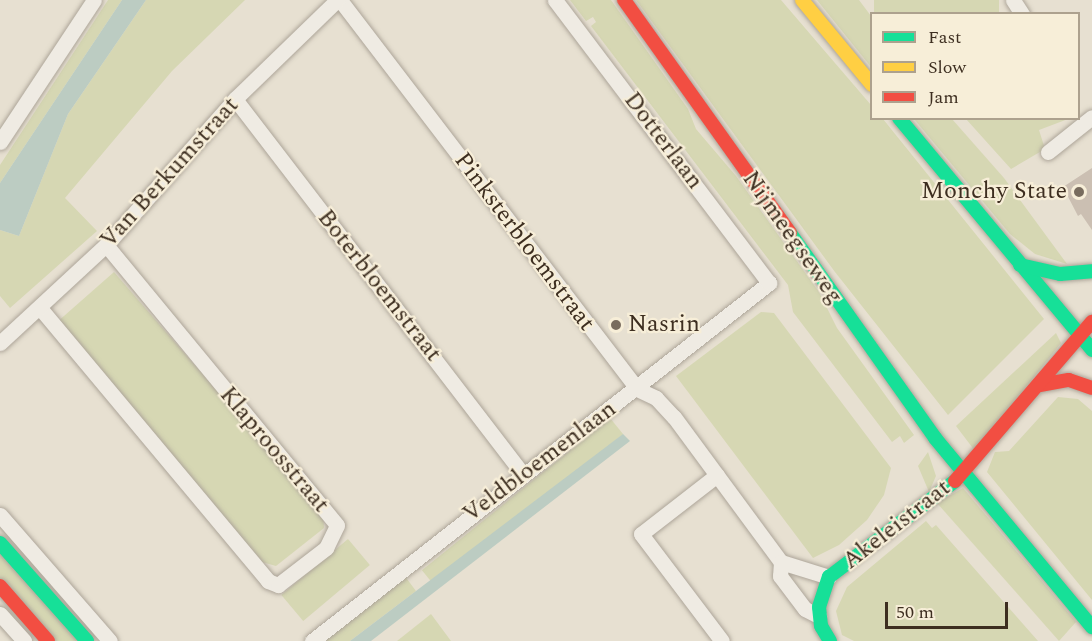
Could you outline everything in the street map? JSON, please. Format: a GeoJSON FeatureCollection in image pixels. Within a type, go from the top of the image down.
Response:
{"type":"FeatureCollection","features":[{"type":"Feature","properties":{"kind":"main road","name":"Nijmeegseweg"},"geometry":{"type":"LineString","coordinates":[[624,0],[916,411],[1092,627]]}},
{"type":"Feature","properties":{"kind":"main road"},"geometry":{"type":"LineString","coordinates":[[802,0],[870,83]]}},
{"type":"Feature","properties":{"kind":"main road"},"geometry":{"type":"LineString","coordinates":[[901,120],[1092,350]]}},
{"type":"Feature","properties":{"kind":"main road"},"geometry":{"type":"LineString","coordinates":[[1020,265],[1060,274],[1092,271]]}},
{"type":"Feature","properties":{"kind":"main road","name":"Akeleistraat"},"geometry":{"type":"LineString","coordinates":[[826,636],[819,616],[830,577],[965,473],[1092,322]]}},
{"type":"Feature","properties":{"kind":"main road"},"geometry":{"type":"LineString","coordinates":[[1040,385],[1069,380],[1092,388]]}},
{"type":"Feature","properties":{"kind":"main road"},"geometry":{"type":"LineString","coordinates":[[0,543],[87,641]]}},
{"type":"Feature","properties":{"kind":"main road"},"geometry":{"type":"LineString","coordinates":[[0,586],[48,641]]}},
{"type":"Feature","properties":{"kind":"street"},"geometry":{"type":"LineString","coordinates":[[0,142],[94,0]]}},
{"type":"Feature","properties":{"kind":"street","name":"Van Berkumstraat"},"geometry":{"type":"LineString","coordinates":[[0,343],[106,245],[236,99],[338,0]]}},
{"type":"Feature","properties":{"kind":"street","name":"Pinksterbloemstraat"},"geometry":{"type":"LineString","coordinates":[[338,0],[637,389],[656,398],[674,417],[781,562],[780,576],[805,609],[819,616]]}},
{"type":"Feature","properties":{"kind":"street","name":"Dotterlaan"},"geometry":{"type":"LineString","coordinates":[[555,0],[769,284]]}},
{"type":"Feature","properties":{"kind":"street","name":"Boterbloemstraat"},"geometry":{"type":"LineString","coordinates":[[236,99],[523,474]]}},
{"type":"Feature","properties":{"kind":"street"},"geometry":{"type":"LineString","coordinates":[[1048,152],[1089,119]]}},
{"type":"Feature","properties":{"kind":"street","name":"Klaproosstraat"},"geometry":{"type":"LineString","coordinates":[[40,308],[267,581],[278,585],[326,548],[337,525],[106,245]]}},
{"type":"Feature","properties":{"kind":"street","name":"Veldbloemenlaan"},"geometry":{"type":"LineString","coordinates":[[312,641],[769,284]]}},
{"type":"Feature","properties":{"kind":"street"},"geometry":{"type":"LineString","coordinates":[[717,475],[641,534],[722,641]]}},
{"type":"Feature","properties":{"kind":"street"},"geometry":{"type":"LineString","coordinates":[[0,515],[110,641]]}},
{"type":"Feature","properties":{"kind":"street","name":"Akeleistraat"},"geometry":{"type":"LineString","coordinates":[[781,562],[830,577]]}},
{"type":"Feature","properties":{"kind":"street"},"geometry":{"type":"LineString","coordinates":[[0,614],[24,641]]}},
{"type":"Feature","properties":{"kind":"green space"},"geometry":{"type":"Polygon","coordinates":[[[108,0],[122,0],[0,183],[0,165],[108,0]]]}},
{"type":"Feature","properties":{"kind":"green space"},"geometry":{"type":"Polygon","coordinates":[[[146,0],[245,0],[172,71],[65,198],[97,231],[10,308],[0,296],[0,230],[19,236],[68,114],[146,0]]]}},
{"type":"Feature","properties":{"kind":"green space"},"geometry":{"type":"Polygon","coordinates":[[[570,0],[611,0],[688,109],[696,129],[736,176],[819,292],[837,328],[914,435],[904,443],[900,436],[892,442],[793,312],[788,285],[591,26],[596,22],[593,17],[586,21],[570,0]]]}},
{"type":"Feature","properties":{"kind":"green space"},"geometry":{"type":"Polygon","coordinates":[[[636,0],[781,0],[870,104],[870,120],[884,120],[1044,319],[948,415],[835,272],[636,0]]]}},
{"type":"Feature","properties":{"kind":"green space"},"geometry":{"type":"Polygon","coordinates":[[[817,0],[859,0],[870,15],[870,66],[817,0]]]}},
{"type":"Feature","properties":{"kind":"green space"},"geometry":{"type":"Polygon","coordinates":[[[874,0],[999,0],[999,12],[874,12],[874,0]]]}},
{"type":"Feature","properties":{"kind":"green space"},"geometry":{"type":"Polygon","coordinates":[[[915,120],[953,120],[1004,178],[1067,264],[1035,254],[1010,234],[915,120]]]}},
{"type":"Feature","properties":{"kind":"green space"},"geometry":{"type":"Polygon","coordinates":[[[967,120],[1065,120],[1039,130],[1045,149],[1011,169],[967,120]]]}},
{"type":"Feature","properties":{"kind":"green space"},"geometry":{"type":"Polygon","coordinates":[[[114,272],[323,513],[324,528],[276,566],[262,562],[56,323],[114,272]]]}},
{"type":"Feature","properties":{"kind":"green space"},"geometry":{"type":"Polygon","coordinates":[[[761,312],[774,313],[891,468],[884,495],[867,520],[839,545],[813,558],[676,376],[761,312]]]}},
{"type":"Feature","properties":{"kind":"green space"},"geometry":{"type":"Polygon","coordinates":[[[1056,333],[1061,343],[975,451],[956,426],[1056,333]]]}},
{"type":"Feature","properties":{"kind":"green space"},"geometry":{"type":"Polygon","coordinates":[[[1058,397],[1078,399],[1092,411],[1092,600],[987,472],[995,452],[1009,451],[1058,397]]]}},
{"type":"Feature","properties":{"kind":"green space"},"geometry":{"type":"Polygon","coordinates":[[[610,418],[623,434],[435,587],[422,570],[610,418]]]}},
{"type":"Feature","properties":{"kind":"green space"},"geometry":{"type":"Polygon","coordinates":[[[928,452],[936,476],[929,492],[918,466],[928,452]]]}},
{"type":"Feature","properties":{"kind":"green space"},"geometry":{"type":"Polygon","coordinates":[[[963,488],[1076,622],[1059,641],[937,503],[963,488]]]}},
{"type":"Feature","properties":{"kind":"green space"},"geometry":{"type":"Polygon","coordinates":[[[926,521],[932,528],[936,525],[1038,641],[854,641],[842,635],[836,611],[847,587],[926,521]]]}},
{"type":"Feature","properties":{"kind":"green space"},"geometry":{"type":"Polygon","coordinates":[[[348,539],[370,565],[303,621],[281,595],[348,539]]]}},
{"type":"Feature","properties":{"kind":"green space"},"geometry":{"type":"Polygon","coordinates":[[[0,550],[80,641],[53,641],[0,581],[0,550]]]}},
{"type":"Feature","properties":{"kind":"green space"},"geometry":{"type":"Polygon","coordinates":[[[404,575],[416,591],[350,641],[324,641],[404,575]]]}},
{"type":"Feature","properties":{"kind":"green space"},"geometry":{"type":"Polygon","coordinates":[[[431,614],[451,641],[397,641],[431,614]]]}},
{"type":"Feature","properties":{"kind":"shaded area"},"geometry":{"type":"Polygon","coordinates":[[[122,0],[146,0],[68,114],[19,236],[0,230],[0,183],[122,0]]]}},
{"type":"Feature","properties":{"kind":"shaded area"},"geometry":{"type":"Polygon","coordinates":[[[623,434],[630,441],[371,641],[350,641],[623,434]]]}},
{"type":"Feature","properties":{"kind":"building","name":"Monchy State"},"geometry":{"type":"Polygon","coordinates":[[[1092,168],[1092,230],[1081,214],[1078,216],[1063,187],[1092,168]]]}},
{"type":"Feature","properties":{"kind":"traffic: fast"},"geometry":{"type":"LineString","coordinates":[[901,120],[1092,350]]}},
{"type":"Feature","properties":{"kind":"traffic: fast"},"geometry":{"type":"LineString","coordinates":[[790,233],[935,438],[1092,627]]}},
{"type":"Feature","properties":{"kind":"traffic: fast"},"geometry":{"type":"LineString","coordinates":[[1020,265],[1060,274],[1092,271]]}},
{"type":"Feature","properties":{"kind":"traffic: fast"},"geometry":{"type":"LineString","coordinates":[[830,641],[821,626],[819,607],[829,577],[955,481]]}},
{"type":"Feature","properties":{"kind":"traffic: fast"},"geometry":{"type":"LineString","coordinates":[[0,543],[87,641]]}},
{"type":"Feature","properties":{"kind":"traffic: slow"},"geometry":{"type":"LineString","coordinates":[[802,0],[870,83]]}},
{"type":"Feature","properties":{"kind":"traffic: jam"},"geometry":{"type":"LineString","coordinates":[[624,0],[790,233]]}},
{"type":"Feature","properties":{"kind":"traffic: jam"},"geometry":{"type":"LineString","coordinates":[[955,481],[1092,322]]}},
{"type":"Feature","properties":{"kind":"traffic: jam"},"geometry":{"type":"LineString","coordinates":[[1040,385],[1069,380],[1092,388]]}},
{"type":"Feature","properties":{"kind":"traffic: jam"},"geometry":{"type":"LineString","coordinates":[[0,586],[48,641]]}},
{"type":"Feature","properties":{"kind":"place","name":"Monchy State"},"geometry":{"type":"Point","coordinates":[1079,192]}},
{"type":"Feature","properties":{"kind":"place","name":"Nasrin"},"geometry":{"type":"Point","coordinates":[616,325]}}]}
